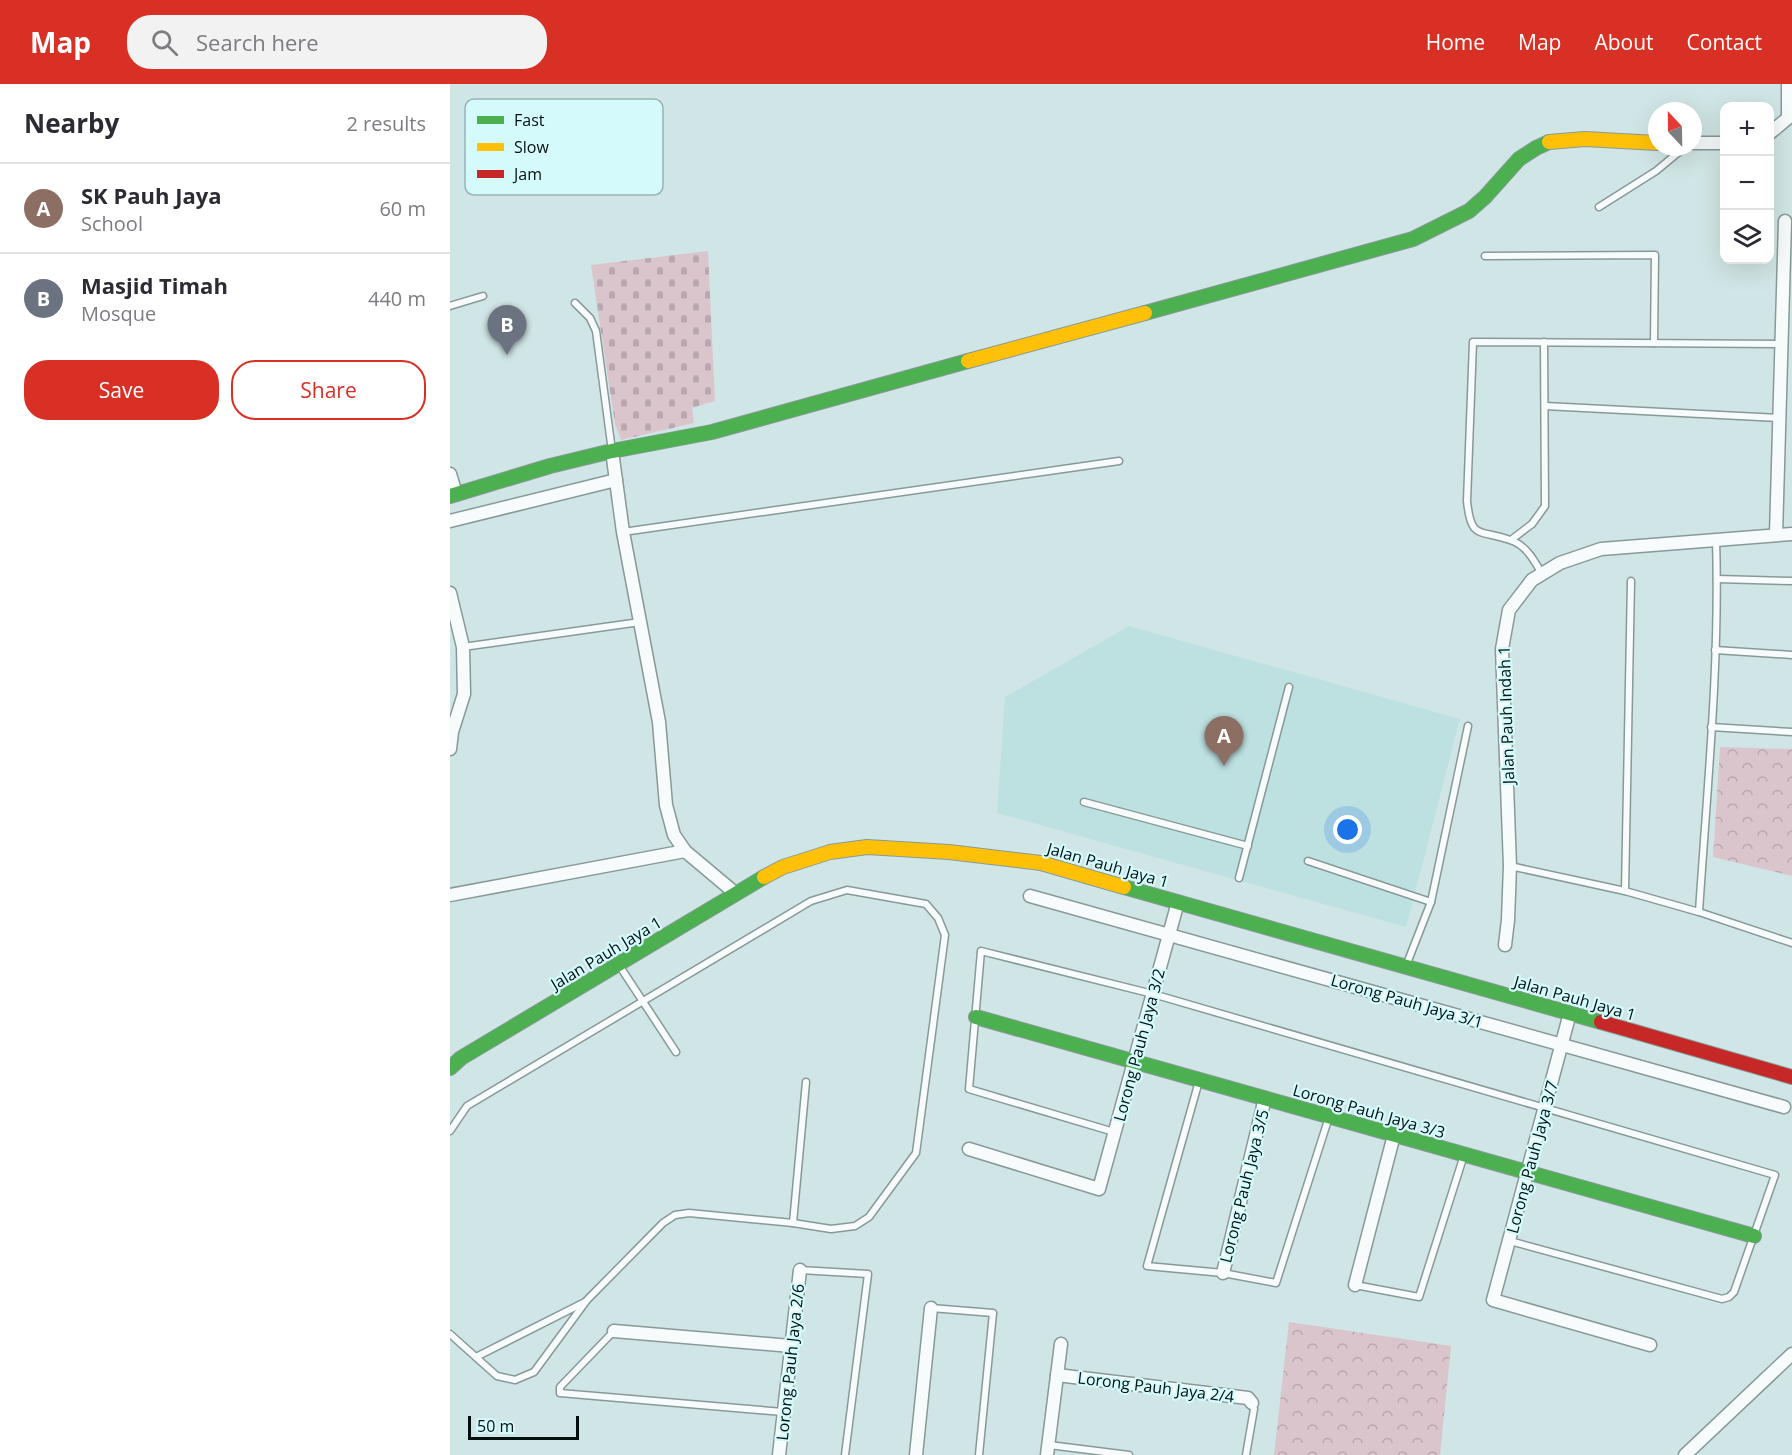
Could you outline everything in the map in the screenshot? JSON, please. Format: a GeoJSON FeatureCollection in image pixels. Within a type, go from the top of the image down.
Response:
{"type":"FeatureCollection","features":[{"type":"Feature","properties":{"kind":"street"},"geometry":{"type":"LineString","coordinates":[[1774,130],[1788,118],[1788,84]]}},
{"type":"Feature","properties":{"kind":"street"},"geometry":{"type":"LineString","coordinates":[[450,474],[453,495],[550,466],[612,451],[712,432],[1413,239],[1458,219],[1485,197],[1524,153],[1548,142],[1583,139],[1648,143]]}},
{"type":"Feature","properties":{"kind":"street"},"geometry":{"type":"LineString","coordinates":[[1702,143],[1720,143]]}},
{"type":"Feature","properties":{"kind":"street"},"geometry":{"type":"LineString","coordinates":[[1776,535],[1785,221]]}},
{"type":"Feature","properties":{"kind":"street"},"geometry":{"type":"LineString","coordinates":[[612,451],[622,532],[659,722],[666,805],[674,835],[685,851],[735,892]]}},
{"type":"Feature","properties":{"kind":"street"},"geometry":{"type":"LineString","coordinates":[[450,520],[616,480]]}},
{"type":"Feature","properties":{"kind":"street","name":"Jalan Pauh Indah 1"},"geometry":{"type":"LineString","coordinates":[[1505,945],[1510,866],[1502,649],[1509,610],[1532,580],[1560,563],[1601,549],[1792,534]]}},
{"type":"Feature","properties":{"kind":"street"},"geometry":{"type":"LineString","coordinates":[[450,593],[463,647],[464,694],[452,732],[450,749]]}},
{"type":"Feature","properties":{"kind":"street","name":"Jalan Pauh Jaya 1"},"geometry":{"type":"LineString","coordinates":[[450,1068],[461,1058],[619,965],[735,892],[783,867],[830,852],[867,847],[949,852],[1041,863],[1792,1077]]}},
{"type":"Feature","properties":{"kind":"street"},"geometry":{"type":"LineString","coordinates":[[450,895],[685,851]]}},
{"type":"Feature","properties":{"kind":"street","name":"Lorong Pauh Jaya 3/1"},"geometry":{"type":"LineString","coordinates":[[1030,896],[1784,1107]]}},
{"type":"Feature","properties":{"kind":"street","name":"Lorong Pauh Jaya 3/2"},"geometry":{"type":"LineString","coordinates":[[969,1149],[1099,1189],[1178,902]]}},
{"type":"Feature","properties":{"kind":"street","name":"Lorong Pauh Jaya 3/7"},"geometry":{"type":"LineString","coordinates":[[1570,1013],[1493,1300],[1650,1345]]}},
{"type":"Feature","properties":{"kind":"street","name":"Lorong Pauh Jaya 3/3"},"geometry":{"type":"LineString","coordinates":[[976,1017],[1754,1236]]}},
{"type":"Feature","properties":{"kind":"street","name":"Lorong Pauh Jaya 3/5"},"geometry":{"type":"LineString","coordinates":[[1223,1273],[1265,1098]]}},
{"type":"Feature","properties":{"kind":"street"},"geometry":{"type":"LineString","coordinates":[[1355,1285],[1394,1135]]}},
{"type":"Feature","properties":{"kind":"street","name":"Lorong Pauh Jaya 2/6"},"geometry":{"type":"LineString","coordinates":[[779,1455],[800,1270]]}},
{"type":"Feature","properties":{"kind":"street"},"geometry":{"type":"LineString","coordinates":[[916,1455],[930,1308]]}},
{"type":"Feature","properties":{"kind":"street"},"geometry":{"type":"LineString","coordinates":[[614,1331],[791,1346]]}},
{"type":"Feature","properties":{"kind":"street"},"geometry":{"type":"LineString","coordinates":[[1048,1450],[1061,1344]]}},
{"type":"Feature","properties":{"kind":"street"},"geometry":{"type":"LineString","coordinates":[[1685,1455],[1792,1354]]}},
{"type":"Feature","properties":{"kind":"street","name":"Lorong Pauh Jaya 2/4"},"geometry":{"type":"LineString","coordinates":[[1057,1375],[1248,1398],[1252,1403]]}},
{"type":"Feature","properties":{"kind":"lane"},"geometry":{"type":"LineString","coordinates":[[1599,207],[1656,171],[1674,156]]}},
{"type":"Feature","properties":{"kind":"lane"},"geometry":{"type":"LineString","coordinates":[[1485,256],[1655,255],[1654,343]]}},
{"type":"Feature","properties":{"kind":"lane"},"geometry":{"type":"LineString","coordinates":[[450,306],[483,296]]}},
{"type":"Feature","properties":{"kind":"lane"},"geometry":{"type":"LineString","coordinates":[[575,303],[590,318],[596,331],[612,451]]}},
{"type":"Feature","properties":{"kind":"lane"},"geometry":{"type":"LineString","coordinates":[[1542,574],[1532,556],[1511,540],[1482,534],[1473,527],[1469,520],[1467,501],[1473,342],[1782,344]]}},
{"type":"Feature","properties":{"kind":"lane"},"geometry":{"type":"LineString","coordinates":[[1511,540],[1532,524],[1545,506],[1544,342]]}},
{"type":"Feature","properties":{"kind":"lane"},"geometry":{"type":"LineString","coordinates":[[1545,406],[1780,418]]}},
{"type":"Feature","properties":{"kind":"lane"},"geometry":{"type":"LineString","coordinates":[[622,532],[1119,461]]}},
{"type":"Feature","properties":{"kind":"lane"},"geometry":{"type":"LineString","coordinates":[[1699,912],[1715,650],[1716,539]]}},
{"type":"Feature","properties":{"kind":"lane"},"geometry":{"type":"LineString","coordinates":[[1717,579],[1792,581]]}},
{"type":"Feature","properties":{"kind":"lane"},"geometry":{"type":"LineString","coordinates":[[1624,891],[1631,581]]}},
{"type":"Feature","properties":{"kind":"lane"},"geometry":{"type":"LineString","coordinates":[[463,647],[640,622]]}},
{"type":"Feature","properties":{"kind":"lane"},"geometry":{"type":"LineString","coordinates":[[1715,650],[1792,655]]}},
{"type":"Feature","properties":{"kind":"lane"},"geometry":{"type":"LineString","coordinates":[[1239,878],[1289,687]]}},
{"type":"Feature","properties":{"kind":"lane"},"geometry":{"type":"LineString","coordinates":[[1406,967],[1431,902],[1468,726]]}},
{"type":"Feature","properties":{"kind":"lane"},"geometry":{"type":"LineString","coordinates":[[1711,727],[1792,732]]}},
{"type":"Feature","properties":{"kind":"lane"},"geometry":{"type":"LineString","coordinates":[[1084,802],[1248,846]]}},
{"type":"Feature","properties":{"kind":"lane"},"geometry":{"type":"LineString","coordinates":[[1308,861],[1431,902]]}},
{"type":"Feature","properties":{"kind":"lane"},"geometry":{"type":"LineString","coordinates":[[1510,866],[1624,891],[1699,912],[1792,944]]}},
{"type":"Feature","properties":{"kind":"lane"},"geometry":{"type":"LineString","coordinates":[[450,1131],[467,1106],[811,901],[847,890],[926,904],[938,918],[945,935],[916,1154],[869,1217],[855,1226],[831,1229],[689,1213],[675,1215],[663,1223],[587,1300],[534,1372],[515,1380],[497,1376],[450,1334]]}},
{"type":"Feature","properties":{"kind":"lane"},"geometry":{"type":"LineString","coordinates":[[1115,1132],[969,1089],[981,951],[1152,994],[1775,1174],[1734,1292],[1729,1298],[1722,1299],[1510,1241]]}},
{"type":"Feature","properties":{"kind":"lane"},"geometry":{"type":"LineString","coordinates":[[619,965],[676,1052]]}},
{"type":"Feature","properties":{"kind":"lane"},"geometry":{"type":"LineString","coordinates":[[1199,1080],[1147,1266],[1223,1273],[1276,1283],[1330,1117]]}},
{"type":"Feature","properties":{"kind":"lane"},"geometry":{"type":"LineString","coordinates":[[793,1223],[807,1082]]}},
{"type":"Feature","properties":{"kind":"lane"},"geometry":{"type":"LineString","coordinates":[[1355,1285],[1419,1297],[1464,1154]]}},
{"type":"Feature","properties":{"kind":"lane"},"geometry":{"type":"LineString","coordinates":[[800,1270],[868,1274],[845,1455]]}},
{"type":"Feature","properties":{"kind":"lane"},"geometry":{"type":"LineString","coordinates":[[476,1357],[587,1300]]}},
{"type":"Feature","properties":{"kind":"lane"},"geometry":{"type":"LineString","coordinates":[[930,1308],[993,1313],[979,1455]]}},
{"type":"Feature","properties":{"kind":"lane"},"geometry":{"type":"LineString","coordinates":[[614,1331],[560,1387],[560,1393],[784,1413]]}},
{"type":"Feature","properties":{"kind":"lane"},"geometry":{"type":"LineString","coordinates":[[1246,1455],[1254,1409],[1252,1403]]}},
{"type":"Feature","properties":{"kind":"lane"},"geometry":{"type":"LineString","coordinates":[[1048,1450],[1130,1455]]}},
{"type":"Feature","properties":{"kind":"shaded area"},"geometry":{"type":"Polygon","coordinates":[[[1129,626],[1460,719],[1406,927],[997,813],[1005,697],[1129,626]]]}},
{"type":"Feature","properties":{"kind":"green space"},"geometry":{"type":"Polygon","coordinates":[[[708,251],[715,401],[692,408],[694,423],[621,440],[615,424],[591,265],[708,251]]]}},
{"type":"Feature","properties":{"kind":"green space"},"geometry":{"type":"Polygon","coordinates":[[[1720,747],[1792,749],[1792,876],[1713,857],[1720,747]]]}},
{"type":"Feature","properties":{"kind":"green space"},"geometry":{"type":"Polygon","coordinates":[[[1289,1322],[1451,1346],[1440,1455],[1274,1455],[1289,1322]]]}},
{"type":"Feature","properties":{"kind":"traffic: fast"},"geometry":{"type":"LineString","coordinates":[[1145,313],[1413,239],[1469,211],[1485,197],[1519,159],[1549,142]]}},
{"type":"Feature","properties":{"kind":"traffic: fast"},"geometry":{"type":"LineString","coordinates":[[450,496],[550,466],[612,451],[712,432],[968,361]]}},
{"type":"Feature","properties":{"kind":"traffic: fast"},"geometry":{"type":"LineString","coordinates":[[450,1068],[461,1058],[764,877]]}},
{"type":"Feature","properties":{"kind":"traffic: fast"},"geometry":{"type":"LineString","coordinates":[[1124,887],[1601,1022]]}},
{"type":"Feature","properties":{"kind":"traffic: fast"},"geometry":{"type":"LineString","coordinates":[[976,1017],[1754,1236]]}},
{"type":"Feature","properties":{"kind":"traffic: slow"},"geometry":{"type":"LineString","coordinates":[[1549,142],[1585,139],[1648,142]]}},
{"type":"Feature","properties":{"kind":"traffic: slow"},"geometry":{"type":"LineString","coordinates":[[968,361],[1145,313]]}},
{"type":"Feature","properties":{"kind":"traffic: slow"},"geometry":{"type":"LineString","coordinates":[[764,877],[783,867],[830,852],[867,847],[949,852],[1041,863],[1124,887]]}},
{"type":"Feature","properties":{"kind":"traffic: jam"},"geometry":{"type":"LineString","coordinates":[[1601,1022],[1792,1077]]}},
{"type":"Feature","properties":{"kind":"place","name":"Masjid Timah"},"geometry":{"type":"Point","coordinates":[507,355]}},
{"type":"Feature","properties":{"kind":"place","name":"SK Pauh Jaya"},"geometry":{"type":"Point","coordinates":[1224,766]}}]}
